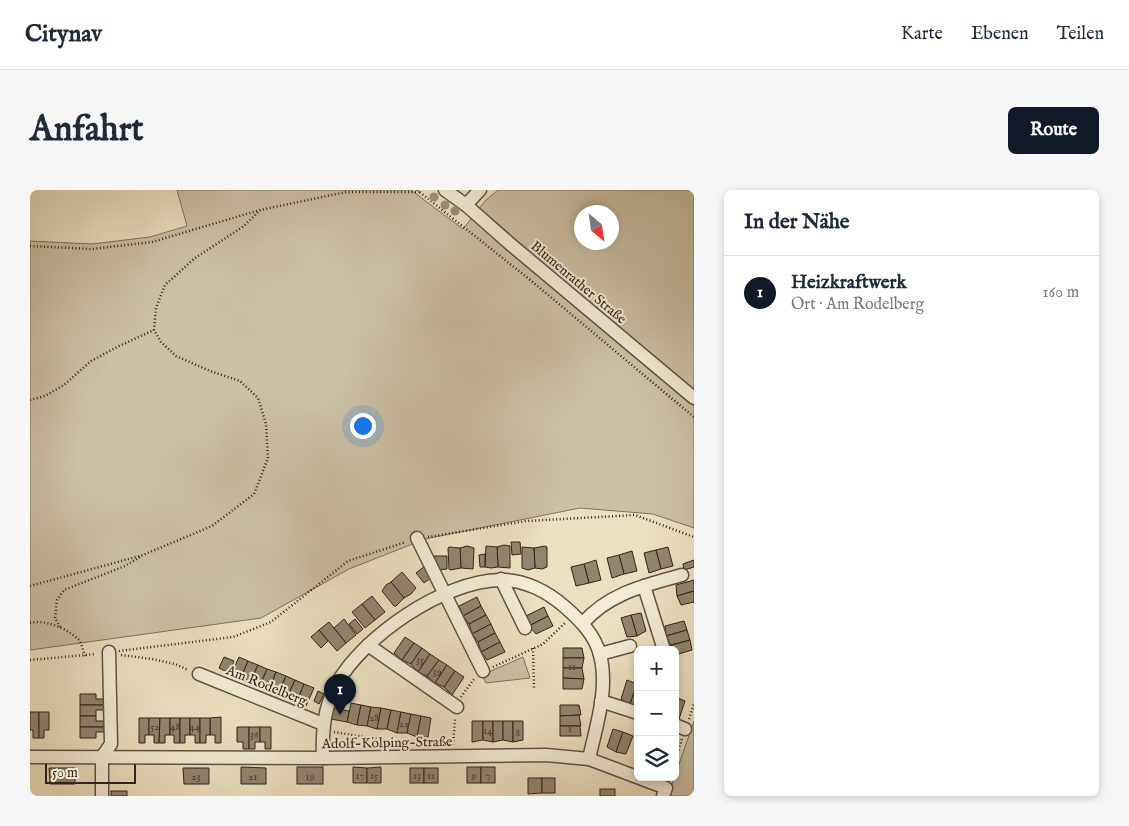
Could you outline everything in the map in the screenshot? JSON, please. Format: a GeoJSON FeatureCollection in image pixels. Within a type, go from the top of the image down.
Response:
{"type":"FeatureCollection","features":[{"type":"Feature","properties":{"kind":"street","name":"Blumenrather Straße"},"geometry":{"type":"LineString","coordinates":[[445,190],[466,205],[694,398]]}},
{"type":"Feature","properties":{"kind":"street"},"geometry":{"type":"LineString","coordinates":[[466,205],[480,190]]}},
{"type":"Feature","properties":{"kind":"street"},"geometry":{"type":"LineString","coordinates":[[417,538],[482,671]]}},
{"type":"Feature","properties":{"kind":"street"},"geometry":{"type":"LineString","coordinates":[[579,619],[592,613],[622,593],[682,575]]}},
{"type":"Feature","properties":{"kind":"street"},"geometry":{"type":"LineString","coordinates":[[501,580],[525,628]]}},
{"type":"Feature","properties":{"kind":"street"},"geometry":{"type":"LineString","coordinates":[[323,758],[323,727],[327,707],[336,684],[368,645],[417,608],[468,586],[501,580],[532,586],[558,600],[579,619],[600,654],[604,687],[589,759]]}},
{"type":"Feature","properties":{"kind":"street"},"geometry":{"type":"LineString","coordinates":[[644,586],[663,646]]}},
{"type":"Feature","properties":{"kind":"street"},"geometry":{"type":"LineString","coordinates":[[368,645],[457,707]]}},
{"type":"Feature","properties":{"kind":"street"},"geometry":{"type":"LineString","coordinates":[[600,654],[630,646]]}},
{"type":"Feature","properties":{"kind":"street"},"geometry":{"type":"LineString","coordinates":[[102,796],[102,757],[111,744],[109,652]]}},
{"type":"Feature","properties":{"kind":"street","name":"Am Rodelberg"},"geometry":{"type":"LineString","coordinates":[[199,674],[323,727]]}},
{"type":"Feature","properties":{"kind":"street"},"geometry":{"type":"LineString","coordinates":[[601,702],[634,712]]}},
{"type":"Feature","properties":{"kind":"street","name":"Adolf-Kolping-Straße"},"geometry":{"type":"LineString","coordinates":[[30,757],[323,758],[546,755],[589,759],[664,792]]}},
{"type":"Feature","properties":{"kind":"path"},"geometry":{"type":"LineString","coordinates":[[416,190],[420,192]]}},
{"type":"Feature","properties":{"kind":"path"},"geometry":{"type":"LineString","coordinates":[[420,192],[417,190],[515,268],[694,417]]}},
{"type":"Feature","properties":{"kind":"path"},"geometry":{"type":"LineString","coordinates":[[30,246],[92,249],[152,242],[260,210],[346,192],[420,192]]}},
{"type":"Feature","properties":{"kind":"path"},"geometry":{"type":"LineString","coordinates":[[30,586],[143,555],[212,526],[254,494],[268,458],[266,424],[258,398],[240,381],[210,371],[176,356],[161,342],[154,330],[156,308],[165,285],[195,258],[244,226],[260,210]]}},
{"type":"Feature","properties":{"kind":"path"},"geometry":{"type":"LineString","coordinates":[[30,400],[45,396],[64,385],[90,361],[154,330]]}},
{"type":"Feature","properties":{"kind":"path"},"geometry":{"type":"LineString","coordinates":[[30,660],[85,656],[233,636],[270,622],[348,561],[417,538],[526,521],[635,515],[694,537]]}},
{"type":"Feature","properties":{"kind":"path"},"geometry":{"type":"LineString","coordinates":[[60,627],[56,618],[57,600],[64,590],[125,566],[143,555]]}},
{"type":"Feature","properties":{"kind":"path"},"geometry":{"type":"LineString","coordinates":[[453,756],[453,726],[458,701],[479,673],[543,644],[554,632],[579,619]]}},
{"type":"Feature","properties":{"kind":"path"},"geometry":{"type":"LineString","coordinates":[[30,623],[35,622],[60,627],[80,641],[85,656]]}},
{"type":"Feature","properties":{"kind":"path"},"geometry":{"type":"LineString","coordinates":[[533,648],[534,688]]}},
{"type":"Feature","properties":{"kind":"path"},"geometry":{"type":"LineString","coordinates":[[109,652],[127,657],[175,664],[199,674]]}},
{"type":"Feature","properties":{"kind":"path"},"geometry":{"type":"LineString","coordinates":[[323,727],[416,745]]}},
{"type":"Feature","properties":{"kind":"shaded area"},"geometry":{"type":"Polygon","coordinates":[[[177,190],[411,190],[463,229],[485,201],[498,190],[694,190],[694,528],[653,514],[580,508],[425,539],[349,569],[261,618],[30,650],[30,241],[92,244],[150,237],[187,226],[177,190]]]}},
{"type":"Feature","properties":{"kind":"shaded area"},"geometry":{"type":"Polygon","coordinates":[[[523,657],[530,678],[486,683],[482,675],[523,657]]]}},
{"type":"Feature","properties":{"kind":"shaded area"},"geometry":{"type":"Polygon","coordinates":[[[694,721],[694,796],[668,796],[673,781],[679,781],[679,764],[694,721]]]}},
{"type":"Feature","properties":{"kind":"building"},"geometry":{"type":"Polygon","coordinates":[[[511,542],[520,542],[521,554],[512,555],[511,542]]]}},
{"type":"Feature","properties":{"kind":"building"},"geometry":{"type":"Polygon","coordinates":[[[467,546],[474,548],[473,569],[461,568],[460,548],[467,546]]]}},
{"type":"Feature","properties":{"kind":"building"},"geometry":{"type":"Polygon","coordinates":[[[486,546],[497,547],[498,567],[485,567],[486,546]]]}},
{"type":"Feature","properties":{"kind":"building"},"geometry":{"type":"Polygon","coordinates":[[[510,546],[510,568],[498,567],[497,547],[510,546]]]}},
{"type":"Feature","properties":{"kind":"building"},"geometry":{"type":"Polygon","coordinates":[[[449,547],[460,548],[461,568],[449,569],[449,547]]]}},
{"type":"Feature","properties":{"kind":"building"},"geometry":{"type":"Polygon","coordinates":[[[522,547],[534,548],[535,568],[528,570],[522,568],[522,547]]]}},
{"type":"Feature","properties":{"kind":"building"},"geometry":{"type":"Polygon","coordinates":[[[547,547],[547,567],[542,569],[535,568],[534,548],[547,547]]]}},
{"type":"Feature","properties":{"kind":"building"},"geometry":{"type":"Polygon","coordinates":[[[668,547],[673,566],[661,569],[656,550],[668,547]]]}},
{"type":"Feature","properties":{"kind":"building"},"geometry":{"type":"Polygon","coordinates":[[[656,550],[661,569],[649,573],[644,553],[656,550]]]}},
{"type":"Feature","properties":{"kind":"building"},"geometry":{"type":"Polygon","coordinates":[[[632,551],[637,571],[624,574],[619,555],[632,551]]]}},
{"type":"Feature","properties":{"kind":"building"},"geometry":{"type":"Polygon","coordinates":[[[485,554],[485,567],[480,567],[479,555],[485,554]]]}},
{"type":"Feature","properties":{"kind":"building"},"geometry":{"type":"Polygon","coordinates":[[[619,555],[624,574],[612,578],[607,558],[619,555]]]}},
{"type":"Feature","properties":{"kind":"building"},"geometry":{"type":"Polygon","coordinates":[[[430,556],[447,556],[447,569],[436,570],[430,556]]]}},
{"type":"Feature","properties":{"kind":"building"},"geometry":{"type":"Polygon","coordinates":[[[596,560],[601,580],[589,583],[584,564],[596,560]]]}},
{"type":"Feature","properties":{"kind":"building"},"geometry":{"type":"Polygon","coordinates":[[[694,560],[694,567],[684,570],[683,564],[694,560]]]}},
{"type":"Feature","properties":{"kind":"building"},"geometry":{"type":"Polygon","coordinates":[[[584,564],[589,583],[576,586],[571,567],[584,564]]]}},
{"type":"Feature","properties":{"kind":"building"},"geometry":{"type":"Polygon","coordinates":[[[425,566],[431,578],[424,583],[416,573],[425,566]]]}},
{"type":"Feature","properties":{"kind":"building"},"geometry":{"type":"Polygon","coordinates":[[[402,572],[416,588],[404,598],[391,582],[402,572]]]}},
{"type":"Feature","properties":{"kind":"building"},"geometry":{"type":"Polygon","coordinates":[[[694,580],[694,591],[677,596],[676,585],[694,580]]]}},
{"type":"Feature","properties":{"kind":"building"},"geometry":{"type":"Polygon","coordinates":[[[391,582],[404,598],[396,606],[382,591],[391,582]]]}},
{"type":"Feature","properties":{"kind":"building"},"geometry":{"type":"Polygon","coordinates":[[[694,591],[694,602],[681,605],[677,596],[694,591]]]}},
{"type":"Feature","properties":{"kind":"building"},"geometry":{"type":"Polygon","coordinates":[[[372,596],[385,612],[375,620],[362,604],[372,596]]]}},
{"type":"Feature","properties":{"kind":"building"},"geometry":{"type":"Polygon","coordinates":[[[477,597],[481,606],[463,616],[459,606],[477,597]]]}},
{"type":"Feature","properties":{"kind":"building"},"geometry":{"type":"Polygon","coordinates":[[[362,604],[375,620],[365,628],[352,612],[362,604]]]}},
{"type":"Feature","properties":{"kind":"building"},"geometry":{"type":"Polygon","coordinates":[[[481,606],[486,615],[469,624],[463,616],[481,606]]]}},
{"type":"Feature","properties":{"kind":"building"},"geometry":{"type":"Polygon","coordinates":[[[544,607],[548,616],[529,626],[526,616],[544,607]]]}},
{"type":"Feature","properties":{"kind":"building"},"geometry":{"type":"Polygon","coordinates":[[[641,613],[646,631],[637,636],[631,615],[641,613]]]}},
{"type":"Feature","properties":{"kind":"building"},"geometry":{"type":"Polygon","coordinates":[[[486,615],[491,624],[472,634],[469,624],[486,615]]]}},
{"type":"Feature","properties":{"kind":"building"},"geometry":{"type":"Polygon","coordinates":[[[631,615],[637,636],[627,637],[621,618],[631,615]]]}},
{"type":"Feature","properties":{"kind":"building"},"geometry":{"type":"Polygon","coordinates":[[[548,616],[553,626],[536,634],[529,626],[548,616]]]}},
{"type":"Feature","properties":{"kind":"building"},"geometry":{"type":"Polygon","coordinates":[[[344,619],[356,635],[346,643],[334,628],[344,619]]]}},
{"type":"Feature","properties":{"kind":"building"},"geometry":{"type":"Polygon","coordinates":[[[355,619],[363,629],[357,634],[349,624],[355,619]]]}},
{"type":"Feature","properties":{"kind":"building"},"geometry":{"type":"Polygon","coordinates":[[[684,621],[687,630],[666,636],[665,626],[684,621]]]}},
{"type":"Feature","properties":{"kind":"building"},"geometry":{"type":"Polygon","coordinates":[[[329,622],[346,643],[337,651],[319,630],[329,622]]]}},
{"type":"Feature","properties":{"kind":"building"},"geometry":{"type":"Polygon","coordinates":[[[491,624],[495,633],[478,642],[472,634],[491,624]]]}},
{"type":"Feature","properties":{"kind":"building"},"geometry":{"type":"Polygon","coordinates":[[[319,630],[328,641],[321,648],[311,637],[319,630]]]}},
{"type":"Feature","properties":{"kind":"building"},"geometry":{"type":"Polygon","coordinates":[[[687,630],[690,640],[671,645],[666,636],[687,630]]]}},
{"type":"Feature","properties":{"kind":"building"},"geometry":{"type":"Polygon","coordinates":[[[495,633],[500,642],[481,652],[478,642],[495,633]]]}},
{"type":"Feature","properties":{"kind":"building"},"geometry":{"type":"Polygon","coordinates":[[[405,637],[414,643],[402,660],[394,653],[405,637]]]}},
{"type":"Feature","properties":{"kind":"building"},"geometry":{"type":"Polygon","coordinates":[[[690,640],[692,650],[679,654],[679,646],[669,646],[690,640]]]}},
{"type":"Feature","properties":{"kind":"building"},"geometry":{"type":"Polygon","coordinates":[[[500,642],[505,652],[487,660],[481,652],[500,642]]]}},
{"type":"Feature","properties":{"kind":"building"},"geometry":{"type":"Polygon","coordinates":[[[414,643],[422,648],[411,664],[402,660],[414,643]]]}},
{"type":"Feature","properties":{"kind":"building"},"geometry":{"type":"Polygon","coordinates":[[[422,648],[430,654],[418,672],[411,664],[422,648]]]}},
{"type":"Feature","properties":{"kind":"building"},"geometry":{"type":"Polygon","coordinates":[[[563,648],[582,648],[584,658],[563,658],[563,648]]]}},
{"type":"Feature","properties":{"kind":"building"},"geometry":{"type":"Polygon","coordinates":[[[430,654],[439,660],[427,676],[418,672],[430,654]]]}},
{"type":"Feature","properties":{"kind":"building"},"geometry":{"type":"Polygon","coordinates":[[[224,657],[234,661],[229,673],[219,668],[224,657]]]}},
{"type":"Feature","properties":{"kind":"building"},"geometry":{"type":"Polygon","coordinates":[[[239,657],[248,661],[240,680],[231,675],[239,657]]]}},
{"type":"Feature","properties":{"kind":"building"},"geometry":{"type":"Polygon","coordinates":[[[563,658],[584,658],[582,668],[563,668],[563,658]]]}},
{"type":"Feature","properties":{"kind":"building"},"geometry":{"type":"Polygon","coordinates":[[[439,660],[447,665],[435,683],[427,676],[439,660]]]}},
{"type":"Feature","properties":{"kind":"building"},"geometry":{"type":"Polygon","coordinates":[[[248,661],[258,665],[250,683],[240,680],[248,661]]]}},
{"type":"Feature","properties":{"kind":"building"},"geometry":{"type":"Polygon","coordinates":[[[258,665],[267,669],[259,688],[250,683],[258,665]]]}},
{"type":"Feature","properties":{"kind":"building"},"geometry":{"type":"Polygon","coordinates":[[[447,665],[455,671],[444,687],[435,683],[447,665]]]}},
{"type":"Feature","properties":{"kind":"building"},"geometry":{"type":"Polygon","coordinates":[[[563,668],[582,668],[584,679],[563,678],[563,668]]]}},
{"type":"Feature","properties":{"kind":"building"},"geometry":{"type":"Polygon","coordinates":[[[267,669],[276,672],[269,690],[259,688],[267,669]]]}},
{"type":"Feature","properties":{"kind":"building"},"geometry":{"type":"Polygon","coordinates":[[[455,671],[464,677],[452,695],[444,687],[455,671]]]}},
{"type":"Feature","properties":{"kind":"building"},"geometry":{"type":"Polygon","coordinates":[[[276,672],[286,676],[277,696],[269,690],[276,672]]]}},
{"type":"Feature","properties":{"kind":"building"},"geometry":{"type":"Polygon","coordinates":[[[286,676],[295,680],[287,698],[277,696],[286,676]]]}},
{"type":"Feature","properties":{"kind":"building"},"geometry":{"type":"Polygon","coordinates":[[[563,678],[584,679],[582,689],[563,689],[563,678]]]}},
{"type":"Feature","properties":{"kind":"building"},"geometry":{"type":"Polygon","coordinates":[[[295,680],[304,684],[296,704],[287,698],[295,680]]]}},
{"type":"Feature","properties":{"kind":"building"},"geometry":{"type":"Polygon","coordinates":[[[627,680],[634,683],[634,693],[630,704],[621,699],[627,680]]]}},
{"type":"Feature","properties":{"kind":"building"},"geometry":{"type":"Polygon","coordinates":[[[304,684],[314,688],[306,706],[296,704],[304,684]]]}},
{"type":"Feature","properties":{"kind":"building"},"geometry":{"type":"Polygon","coordinates":[[[318,691],[324,694],[319,704],[314,701],[318,691]]]}},
{"type":"Feature","properties":{"kind":"building"},"geometry":{"type":"Polygon","coordinates":[[[634,693],[634,705],[630,704],[634,693]]]}},
{"type":"Feature","properties":{"kind":"building"},"geometry":{"type":"Polygon","coordinates":[[[80,694],[96,694],[96,699],[104,699],[104,705],[80,705],[80,694]]]}},
{"type":"Feature","properties":{"kind":"building"},"geometry":{"type":"Polygon","coordinates":[[[679,699],[685,701],[679,719],[679,699]]]}},
{"type":"Feature","properties":{"kind":"building"},"geometry":{"type":"Polygon","coordinates":[[[351,703],[361,705],[357,725],[347,722],[351,703]]]}},
{"type":"Feature","properties":{"kind":"building"},"geometry":{"type":"Polygon","coordinates":[[[80,705],[104,705],[104,710],[96,710],[96,716],[80,716],[80,705]]]}},
{"type":"Feature","properties":{"kind":"building"},"geometry":{"type":"Polygon","coordinates":[[[361,705],[371,707],[367,726],[357,725],[361,705]]]}},
{"type":"Feature","properties":{"kind":"building"},"geometry":{"type":"Polygon","coordinates":[[[560,705],[579,705],[581,715],[560,716],[560,705]]]}},
{"type":"Feature","properties":{"kind":"building"},"geometry":{"type":"Polygon","coordinates":[[[371,707],[381,708],[377,729],[367,726],[371,707]]]}},
{"type":"Feature","properties":{"kind":"building"},"geometry":{"type":"Polygon","coordinates":[[[333,708],[349,711],[347,722],[331,719],[333,708]]]}},
{"type":"Feature","properties":{"kind":"building"},"geometry":{"type":"Polygon","coordinates":[[[381,708],[391,710],[387,729],[377,729],[381,708]]]}},
{"type":"Feature","properties":{"kind":"building"},"geometry":{"type":"Polygon","coordinates":[[[391,710],[401,712],[397,733],[387,729],[391,710]]]}},
{"type":"Feature","properties":{"kind":"building"},"geometry":{"type":"Polygon","coordinates":[[[30,712],[39,712],[39,738],[33,738],[33,730],[30,730],[30,712]]]}},
{"type":"Feature","properties":{"kind":"building"},"geometry":{"type":"Polygon","coordinates":[[[39,712],[49,712],[49,730],[44,730],[44,738],[39,738],[39,712]]]}},
{"type":"Feature","properties":{"kind":"building"},"geometry":{"type":"Polygon","coordinates":[[[401,712],[411,714],[407,733],[397,733],[401,712]]]}},
{"type":"Feature","properties":{"kind":"building"},"geometry":{"type":"Polygon","coordinates":[[[411,714],[421,716],[417,737],[407,733],[411,714]]]}},
{"type":"Feature","properties":{"kind":"building"},"geometry":{"type":"Polygon","coordinates":[[[579,715],[581,726],[560,726],[560,716],[579,715]]]}},
{"type":"Feature","properties":{"kind":"building"},"geometry":{"type":"Polygon","coordinates":[[[80,716],[96,716],[96,721],[104,721],[104,727],[80,727],[80,716]]]}},
{"type":"Feature","properties":{"kind":"building"},"geometry":{"type":"Polygon","coordinates":[[[421,716],[431,718],[428,737],[417,737],[421,716]]]}},
{"type":"Feature","properties":{"kind":"building"},"geometry":{"type":"Polygon","coordinates":[[[221,717],[221,743],[215,743],[215,735],[210,735],[210,718],[221,717]]]}},
{"type":"Feature","properties":{"kind":"building"},"geometry":{"type":"Polygon","coordinates":[[[139,718],[149,718],[149,735],[145,735],[145,743],[139,743],[139,718]]]}},
{"type":"Feature","properties":{"kind":"building"},"geometry":{"type":"Polygon","coordinates":[[[149,718],[160,718],[159,743],[154,743],[154,735],[149,735],[149,718]]]}},
{"type":"Feature","properties":{"kind":"building"},"geometry":{"type":"Polygon","coordinates":[[[160,718],[170,718],[170,735],[165,735],[165,743],[159,743],[160,718]]]}},
{"type":"Feature","properties":{"kind":"building"},"geometry":{"type":"Polygon","coordinates":[[[170,718],[180,718],[180,743],[174,743],[174,735],[170,735],[170,718]]]}},
{"type":"Feature","properties":{"kind":"building"},"geometry":{"type":"Polygon","coordinates":[[[180,718],[190,718],[190,735],[185,735],[185,743],[180,743],[180,718]]]}},
{"type":"Feature","properties":{"kind":"building"},"geometry":{"type":"Polygon","coordinates":[[[190,718],[200,718],[200,743],[195,743],[195,735],[190,735],[190,718]]]}},
{"type":"Feature","properties":{"kind":"building"},"geometry":{"type":"Polygon","coordinates":[[[200,718],[210,718],[210,735],[206,735],[206,743],[200,743],[200,718]]]}},
{"type":"Feature","properties":{"kind":"building"},"geometry":{"type":"Polygon","coordinates":[[[472,721],[483,721],[483,740],[472,742],[472,721]]]}},
{"type":"Feature","properties":{"kind":"building"},"geometry":{"type":"Polygon","coordinates":[[[483,721],[493,721],[493,742],[483,740],[483,721]]]}},
{"type":"Feature","properties":{"kind":"building"},"geometry":{"type":"Polygon","coordinates":[[[493,721],[503,721],[503,740],[493,742],[493,721]]]}},
{"type":"Feature","properties":{"kind":"building"},"geometry":{"type":"Polygon","coordinates":[[[503,721],[513,721],[513,742],[503,740],[503,721]]]}},
{"type":"Feature","properties":{"kind":"building"},"geometry":{"type":"Polygon","coordinates":[[[513,721],[523,721],[523,740],[513,742],[513,721]]]}},
{"type":"Feature","properties":{"kind":"building"},"geometry":{"type":"Polygon","coordinates":[[[560,726],[580,726],[581,736],[560,736],[560,726]]]}},
{"type":"Feature","properties":{"kind":"building"},"geometry":{"type":"Polygon","coordinates":[[[80,727],[104,727],[104,732],[96,732],[96,738],[80,738],[80,727]]]}},
{"type":"Feature","properties":{"kind":"building"},"geometry":{"type":"Polygon","coordinates":[[[237,727],[249,727],[249,749],[243,749],[243,742],[237,742],[237,727]]]}},
{"type":"Feature","properties":{"kind":"building"},"geometry":{"type":"Polygon","coordinates":[[[249,727],[260,727],[260,742],[255,742],[255,749],[249,749],[249,727]]]}},
{"type":"Feature","properties":{"kind":"building"},"geometry":{"type":"Polygon","coordinates":[[[260,727],[271,727],[271,749],[265,749],[265,742],[260,742],[260,727]]]}},
{"type":"Feature","properties":{"kind":"building"},"geometry":{"type":"Polygon","coordinates":[[[613,729],[623,732],[616,752],[607,747],[613,729]]]}},
{"type":"Feature","properties":{"kind":"building"},"geometry":{"type":"Polygon","coordinates":[[[623,732],[633,736],[626,754],[616,752],[623,732]]]}},
{"type":"Feature","properties":{"kind":"building"},"geometry":{"type":"Polygon","coordinates":[[[241,767],[266,768],[266,784],[241,784],[241,767]]]}},
{"type":"Feature","properties":{"kind":"building"},"geometry":{"type":"Polygon","coordinates":[[[297,767],[323,767],[323,784],[297,784],[297,767]]]}},
{"type":"Feature","properties":{"kind":"building"},"geometry":{"type":"Polygon","coordinates":[[[353,767],[367,768],[367,783],[353,783],[353,767]]]}},
{"type":"Feature","properties":{"kind":"building"},"geometry":{"type":"Polygon","coordinates":[[[381,767],[381,783],[367,783],[367,768],[381,767]]]}},
{"type":"Feature","properties":{"kind":"building"},"geometry":{"type":"Polygon","coordinates":[[[467,767],[481,767],[481,783],[467,783],[467,767]]]}},
{"type":"Feature","properties":{"kind":"building"},"geometry":{"type":"Polygon","coordinates":[[[481,767],[495,767],[495,783],[481,783],[481,767]]]}},
{"type":"Feature","properties":{"kind":"building"},"geometry":{"type":"Polygon","coordinates":[[[49,768],[75,768],[75,784],[50,784],[49,768]]]}},
{"type":"Feature","properties":{"kind":"building"},"geometry":{"type":"Polygon","coordinates":[[[183,768],[209,768],[209,784],[184,784],[183,768]]]}},
{"type":"Feature","properties":{"kind":"building"},"geometry":{"type":"Polygon","coordinates":[[[410,768],[424,768],[424,783],[410,783],[410,768]]]}},
{"type":"Feature","properties":{"kind":"building"},"geometry":{"type":"Polygon","coordinates":[[[424,768],[438,768],[438,783],[424,783],[424,768]]]}},
{"type":"Feature","properties":{"kind":"building"},"geometry":{"type":"Polygon","coordinates":[[[528,778],[542,778],[542,793],[528,794],[528,778]]]}},
{"type":"Feature","properties":{"kind":"building"},"geometry":{"type":"Polygon","coordinates":[[[542,778],[555,778],[555,793],[542,793],[542,778]]]}},
{"type":"Feature","properties":{"kind":"building"},"geometry":{"type":"Polygon","coordinates":[[[600,789],[615,789],[615,796],[600,796],[600,789]]]}},
{"type":"Feature","properties":{"kind":"building"},"geometry":{"type":"Polygon","coordinates":[[[111,791],[127,791],[127,796],[111,796],[111,791]]]}},
{"type":"Feature","properties":{"kind":"place","name":"Heizkraftwerk"},"geometry":{"type":"Point","coordinates":[340,715]}}]}
